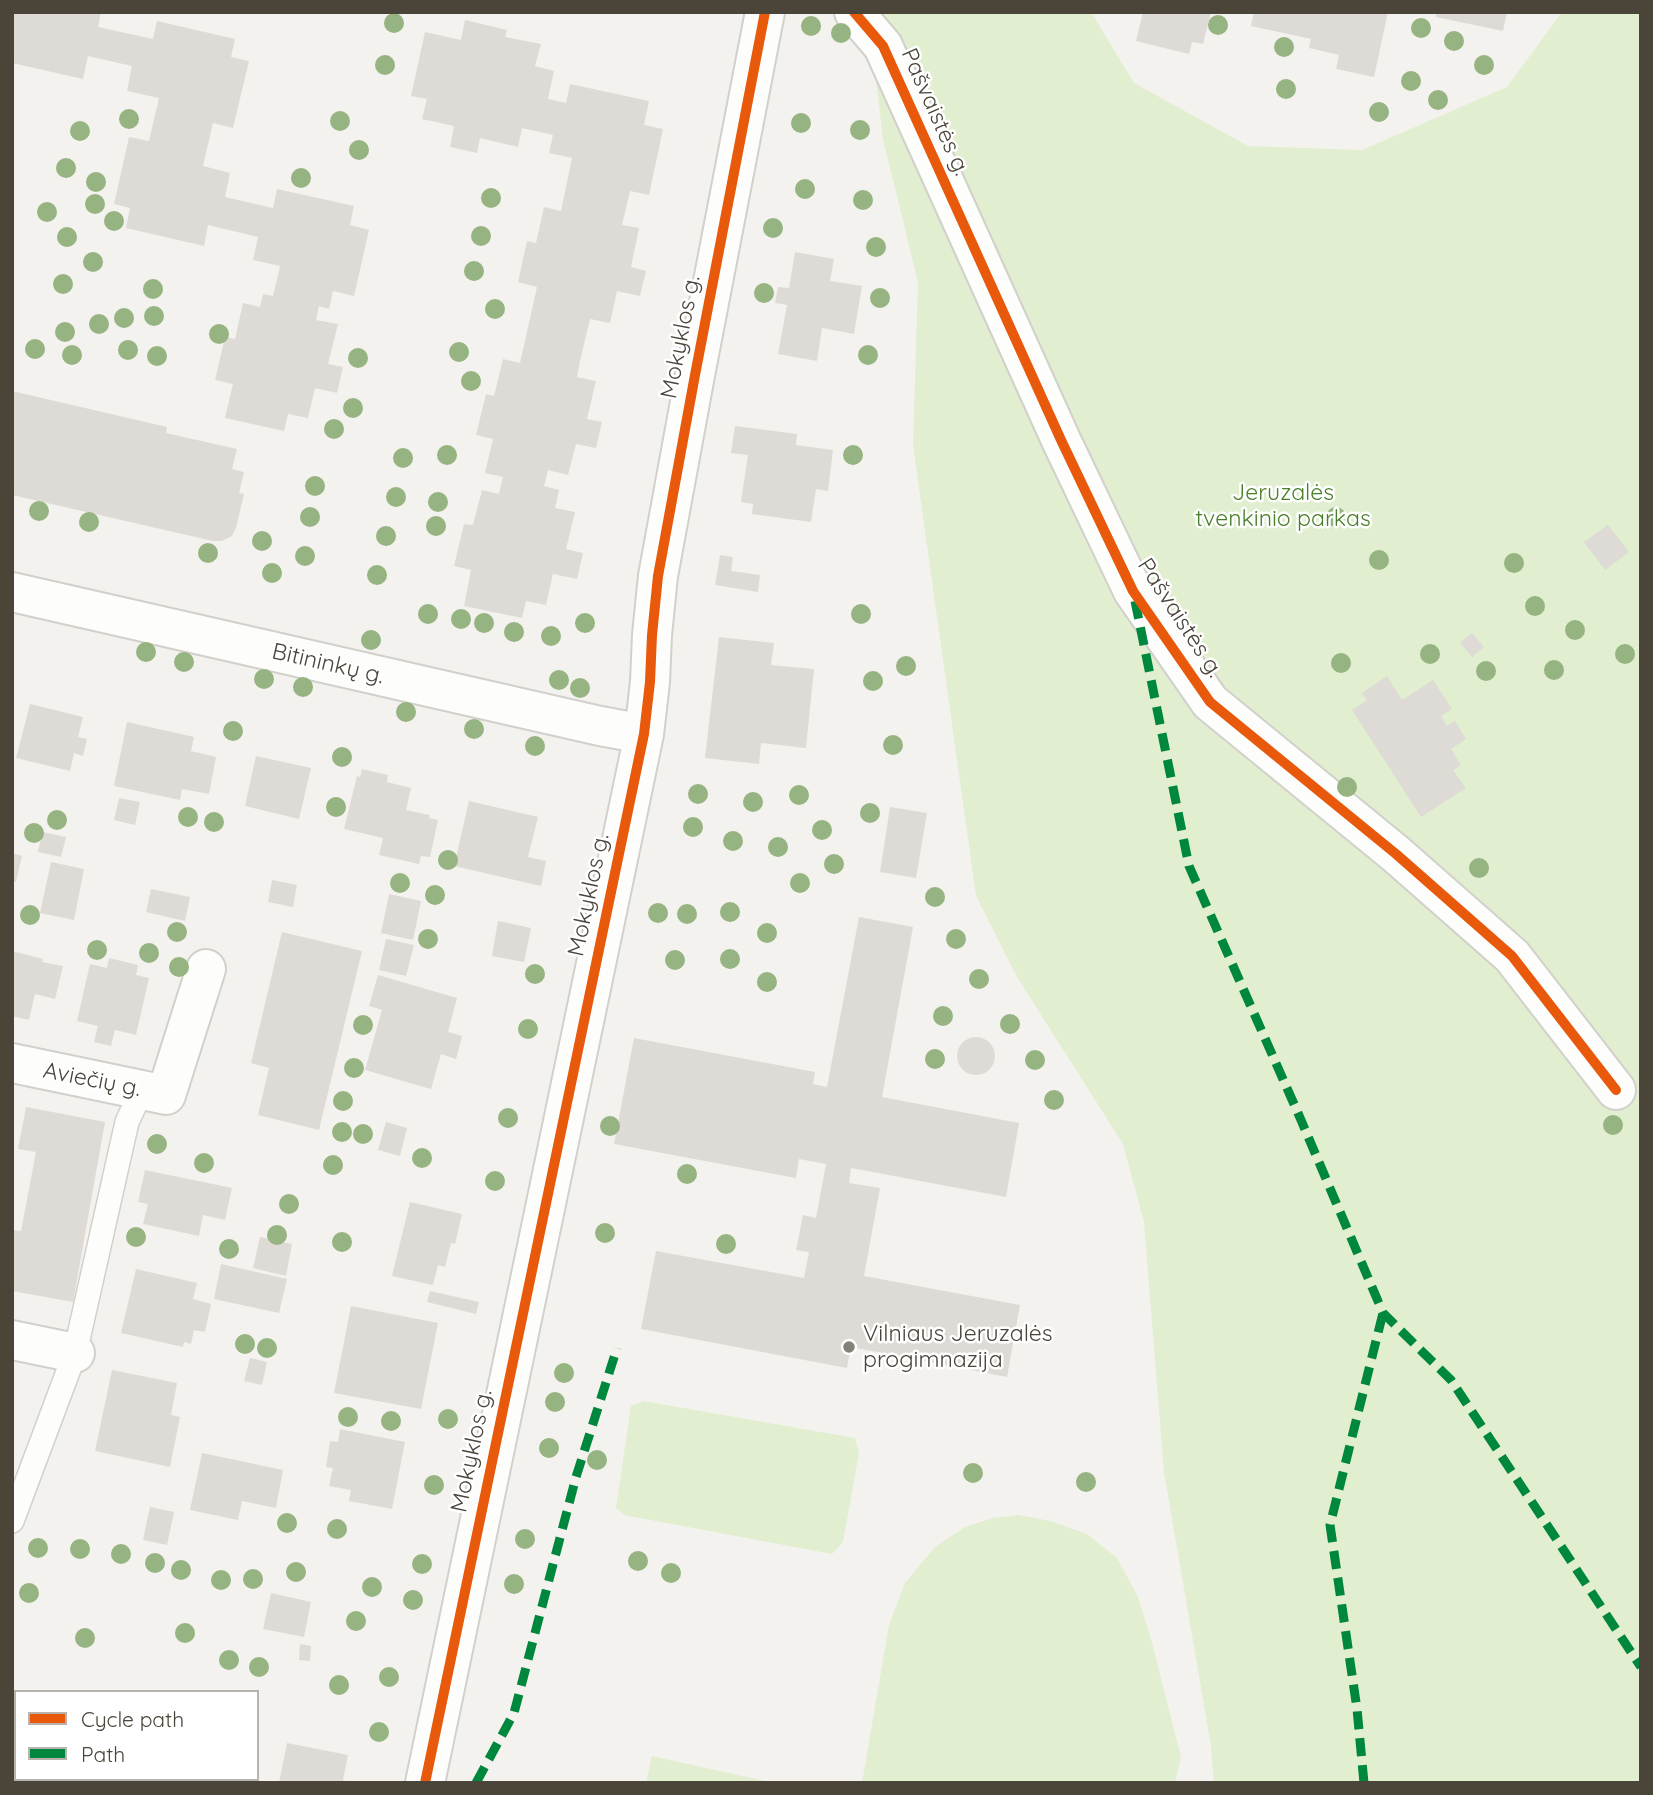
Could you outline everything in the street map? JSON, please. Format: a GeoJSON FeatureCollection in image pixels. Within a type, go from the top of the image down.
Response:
{"type":"FeatureCollection","features":[{"type":"Feature","properties":{"kind":"street","name":"Mokyklos g."},"geometry":{"type":"LineString","coordinates":[[425,1783],[644,734],[658,576],[765,12]]}},
{"type":"Feature","properties":{"kind":"street","name":"Pašvaistės g."},"geometry":{"type":"LineString","coordinates":[[854,12],[883,46],[1055,428],[1133,591],[1210,702],[1396,854],[1512,956],[1616,1090]]}},
{"type":"Feature","properties":{"kind":"street","name":"Bitininkų g."},"geometry":{"type":"LineString","coordinates":[[12,592],[644,734]]}},
{"type":"Feature","properties":{"kind":"street","name":"Aviečių g."},"geometry":{"type":"LineString","coordinates":[[12,1063],[166,1095],[206,969]]}},
{"type":"Feature","properties":{"kind":"street"},"geometry":{"type":"LineString","coordinates":[[12,1340],[75,1353]]}},
{"type":"Feature","properties":{"kind":"lane"},"geometry":{"type":"LineString","coordinates":[[12,1521],[75,1353],[127,1122],[142,1090]]}},
{"type":"Feature","properties":{"kind":"green space","name":"Jeruzalės tvenkinio parkas"},"geometry":{"type":"Polygon","coordinates":[[[868,12],[1091,12],[1134,83],[1248,146],[1362,150],[1507,87],[1562,12],[1641,12],[1641,1783],[1214,1783],[1211,1746],[1164,1472],[1144,1222],[1123,1144],[1017,977],[976,896],[913,445],[918,282],[883,139],[868,12]]]}},
{"type":"Feature","properties":{"kind":"green space"},"geometry":{"type":"Polygon","coordinates":[[[643,1401],[855,1438],[859,1453],[843,1542],[832,1554],[624,1515],[616,1508],[631,1406],[643,1401]]]}},
{"type":"Feature","properties":{"kind":"green space"},"geometry":{"type":"Polygon","coordinates":[[[1018,1515],[1050,1521],[1087,1534],[1117,1558],[1138,1597],[1151,1639],[1181,1757],[1175,1783],[862,1783],[889,1625],[905,1583],[935,1547],[965,1527],[993,1518],[1018,1515]]]}},
{"type":"Feature","properties":{"kind":"green space"},"geometry":{"type":"Polygon","coordinates":[[[652,1756],[774,1783],[646,1783],[652,1756]]]}},
{"type":"Feature","properties":{"kind":"building"},"geometry":{"type":"Polygon","coordinates":[[[12,12],[101,12],[98,27],[153,39],[157,21],[235,39],[231,57],[249,61],[233,128],[213,123],[203,166],[230,173],[225,197],[273,208],[277,189],[354,206],[350,225],[369,230],[354,296],[333,291],[329,309],[319,306],[316,320],[338,324],[328,364],[343,367],[337,393],[315,388],[308,418],[288,414],[284,431],[225,418],[233,384],[215,380],[225,337],[235,339],[243,303],[260,307],[263,294],[273,296],[280,266],[253,260],[258,237],[208,225],[204,246],[126,228],[130,208],[114,204],[129,137],[149,141],[159,98],[127,91],[132,66],[88,56],[83,79],[12,63],[12,12]]]}},
{"type":"Feature","properties":{"kind":"building"},"geometry":{"type":"Polygon","coordinates":[[[1143,12],[1211,12],[1203,44],[1192,42],[1189,54],[1136,41],[1143,12]]]}},
{"type":"Feature","properties":{"kind":"building"},"geometry":{"type":"Polygon","coordinates":[[[1254,12],[1388,12],[1374,77],[1336,69],[1339,55],[1309,48],[1311,39],[1251,26],[1254,12]]]}},
{"type":"Feature","properties":{"kind":"building"},"geometry":{"type":"Polygon","coordinates":[[[1437,12],[1507,12],[1503,31],[1436,17],[1437,12]]]}},
{"type":"Feature","properties":{"kind":"building"},"geometry":{"type":"Polygon","coordinates":[[[465,20],[507,30],[505,37],[541,44],[535,66],[554,71],[548,99],[566,103],[570,84],[649,101],[644,125],[663,129],[649,195],[630,191],[622,225],[639,228],[631,267],[646,271],[640,296],[617,291],[610,323],[590,319],[580,361],[577,377],[596,381],[587,419],[602,422],[596,448],[576,444],[568,475],[548,470],[544,486],[559,490],[555,508],[575,512],[566,549],[583,553],[577,579],[553,574],[546,605],[526,601],[522,618],[464,606],[471,570],[454,566],[464,524],[473,525],[482,490],[499,494],[503,477],[485,473],[493,439],[476,435],[486,394],[494,396],[503,359],[520,363],[537,287],[518,282],[527,241],[536,243],[544,207],[561,211],[572,158],[549,153],[553,135],[522,128],[518,147],[480,138],[477,153],[450,147],[454,126],[422,119],[427,99],[411,96],[425,32],[461,40],[465,20]]]}},
{"type":"Feature","properties":{"kind":"building"},"geometry":{"type":"Polygon","coordinates":[[[795,252],[834,259],[830,281],[862,286],[854,334],[822,328],[817,361],[778,354],[787,305],[775,303],[778,287],[789,288],[795,252]]]}},
{"type":"Feature","properties":{"kind":"building"},"geometry":{"type":"Polygon","coordinates":[[[12,391],[167,427],[166,433],[237,449],[232,469],[244,472],[239,493],[244,494],[232,536],[222,541],[213,541],[12,495],[12,391]]]}},
{"type":"Feature","properties":{"kind":"building"},"geometry":{"type":"Polygon","coordinates":[[[735,426],[797,434],[796,445],[833,450],[828,491],[816,489],[811,522],[752,514],[753,504],[741,502],[748,455],[731,453],[735,426]]]}},
{"type":"Feature","properties":{"kind":"building"},"geometry":{"type":"Polygon","coordinates":[[[1608,525],[1629,552],[1605,570],[1584,542],[1608,525]]]}},
{"type":"Feature","properties":{"kind":"building"},"geometry":{"type":"Polygon","coordinates":[[[720,555],[733,557],[731,571],[760,575],[758,592],[715,585],[720,555]]]}},
{"type":"Feature","properties":{"kind":"building"},"geometry":{"type":"Polygon","coordinates":[[[1472,633],[1484,647],[1472,657],[1460,643],[1472,633]]]}},
{"type":"Feature","properties":{"kind":"building"},"geometry":{"type":"Polygon","coordinates":[[[719,637],[774,643],[771,665],[814,669],[806,748],[761,743],[759,764],[705,758],[719,637]]]}},
{"type":"Feature","properties":{"kind":"building"},"geometry":{"type":"Polygon","coordinates":[[[1387,676],[1402,700],[1433,680],[1452,709],[1441,716],[1447,726],[1455,721],[1466,739],[1451,749],[1461,765],[1453,770],[1466,788],[1421,817],[1352,710],[1367,700],[1362,693],[1387,676]]]}},
{"type":"Feature","properties":{"kind":"building"},"geometry":{"type":"Polygon","coordinates":[[[30,704],[83,717],[78,737],[87,739],[83,756],[74,753],[70,771],[16,758],[30,704]]]}},
{"type":"Feature","properties":{"kind":"building"},"geometry":{"type":"Polygon","coordinates":[[[127,722],[194,737],[191,751],[216,757],[209,794],[182,789],[180,800],[114,786],[127,722]]]}},
{"type":"Feature","properties":{"kind":"building"},"geometry":{"type":"Polygon","coordinates":[[[256,756],[311,768],[299,819],[245,806],[256,756]]]}},
{"type":"Feature","properties":{"kind":"building"},"geometry":{"type":"Polygon","coordinates":[[[362,769],[388,775],[387,782],[411,788],[406,810],[430,815],[429,818],[438,820],[430,857],[421,856],[419,864],[379,855],[383,838],[344,829],[357,776],[360,777],[362,769]]]}},
{"type":"Feature","properties":{"kind":"building"},"geometry":{"type":"Polygon","coordinates":[[[119,798],[140,802],[135,825],[114,820],[119,798]]]}},
{"type":"Feature","properties":{"kind":"building"},"geometry":{"type":"Polygon","coordinates":[[[469,801],[538,817],[528,857],[546,861],[541,886],[454,866],[469,801]]]}},
{"type":"Feature","properties":{"kind":"building"},"geometry":{"type":"Polygon","coordinates":[[[890,807],[927,813],[916,878],[880,872],[890,807]]]}},
{"type":"Feature","properties":{"kind":"building"},"geometry":{"type":"Polygon","coordinates":[[[42,832],[66,837],[61,857],[38,852],[42,832]]]}},
{"type":"Feature","properties":{"kind":"building"},"geometry":{"type":"Polygon","coordinates":[[[12,853],[22,856],[16,882],[12,881],[12,853]]]}},
{"type":"Feature","properties":{"kind":"building"},"geometry":{"type":"Polygon","coordinates":[[[51,862],[84,869],[74,920],[40,913],[51,862]]]}},
{"type":"Feature","properties":{"kind":"building"},"geometry":{"type":"Polygon","coordinates":[[[272,880],[297,885],[293,907],[268,902],[272,880]]]}},
{"type":"Feature","properties":{"kind":"building"},"geometry":{"type":"Polygon","coordinates":[[[151,889],[190,897],[185,921],[146,912],[151,889]]]}},
{"type":"Feature","properties":{"kind":"building"},"geometry":{"type":"Polygon","coordinates":[[[389,894],[421,901],[413,940],[381,933],[389,894]]]}},
{"type":"Feature","properties":{"kind":"building"},"geometry":{"type":"Polygon","coordinates":[[[859,917],[913,927],[882,1097],[1019,1123],[1006,1197],[851,1168],[849,1183],[880,1188],[864,1276],[1020,1305],[1007,1377],[851,1347],[847,1368],[641,1329],[656,1251],[804,1278],[809,1252],[796,1250],[803,1215],[816,1218],[826,1164],[799,1159],[796,1178],[614,1144],[634,1038],[815,1072],[813,1084],[827,1087],[859,917]]]}},
{"type":"Feature","properties":{"kind":"building"},"geometry":{"type":"Polygon","coordinates":[[[498,921],[531,928],[524,962],[492,956],[498,921]]]}},
{"type":"Feature","properties":{"kind":"building"},"geometry":{"type":"Polygon","coordinates":[[[282,932],[362,951],[319,1130],[258,1115],[269,1068],[251,1063],[282,932]]]}},
{"type":"Feature","properties":{"kind":"building"},"geometry":{"type":"Polygon","coordinates":[[[386,939],[414,945],[406,976],[379,970],[386,939]]]}},
{"type":"Feature","properties":{"kind":"building"},"geometry":{"type":"Polygon","coordinates":[[[12,951],[63,966],[55,999],[35,994],[29,1020],[12,1016],[12,951]]]}},
{"type":"Feature","properties":{"kind":"building"},"geometry":{"type":"Polygon","coordinates":[[[109,958],[138,965],[136,975],[149,978],[136,1035],[115,1030],[111,1046],[94,1042],[98,1026],[77,1021],[90,964],[107,968],[109,958]]]}},
{"type":"Feature","properties":{"kind":"building"},"geometry":{"type":"Polygon","coordinates":[[[378,975],[457,998],[448,1032],[462,1036],[456,1059],[441,1054],[431,1089],[365,1070],[382,1010],[369,1006],[378,975]]]}},
{"type":"Feature","properties":{"kind":"building"},"geometry":{"type":"Polygon","coordinates":[[[976,1037],[989,1043],[995,1056],[989,1069],[976,1075],[963,1069],[957,1056],[963,1043],[976,1037]]]}},
{"type":"Feature","properties":{"kind":"building"},"geometry":{"type":"Polygon","coordinates":[[[26,1107],[105,1122],[73,1302],[12,1291],[12,1230],[21,1231],[36,1152],[18,1149],[26,1107]]]}},
{"type":"Feature","properties":{"kind":"building"},"geometry":{"type":"Polygon","coordinates":[[[386,1122],[407,1128],[400,1156],[378,1150],[386,1122]]]}},
{"type":"Feature","properties":{"kind":"building"},"geometry":{"type":"Polygon","coordinates":[[[145,1170],[232,1188],[225,1220],[203,1215],[199,1236],[143,1224],[148,1204],[138,1202],[145,1170]]]}},
{"type":"Feature","properties":{"kind":"building"},"geometry":{"type":"Polygon","coordinates":[[[410,1202],[462,1214],[455,1244],[451,1243],[445,1267],[438,1265],[433,1285],[392,1276],[410,1202]]]}},
{"type":"Feature","properties":{"kind":"building"},"geometry":{"type":"Polygon","coordinates":[[[260,1237],[292,1244],[286,1276],[253,1268],[260,1237]]]}},
{"type":"Feature","properties":{"kind":"building"},"geometry":{"type":"Polygon","coordinates":[[[221,1264],[287,1279],[279,1313],[214,1299],[221,1264]]]}},
{"type":"Feature","properties":{"kind":"building"},"geometry":{"type":"Polygon","coordinates":[[[136,1269],[197,1283],[193,1299],[211,1304],[205,1332],[194,1330],[191,1344],[184,1342],[183,1347],[121,1333],[136,1269]]]}},
{"type":"Feature","properties":{"kind":"building"},"geometry":{"type":"Polygon","coordinates":[[[430,1291],[479,1302],[476,1314],[427,1302],[430,1291]]]}},
{"type":"Feature","properties":{"kind":"building"},"geometry":{"type":"Polygon","coordinates":[[[351,1306],[438,1323],[421,1409],[334,1393],[351,1306]]]}},
{"type":"Feature","properties":{"kind":"building"},"geometry":{"type":"Polygon","coordinates":[[[250,1358],[267,1362],[262,1385],[244,1381],[250,1358]]]}},
{"type":"Feature","properties":{"kind":"building"},"geometry":{"type":"Polygon","coordinates":[[[112,1370],[177,1383],[171,1415],[180,1417],[170,1467],[95,1451],[112,1370]]]}},
{"type":"Feature","properties":{"kind":"building"},"geometry":{"type":"Polygon","coordinates":[[[340,1429],[405,1442],[392,1509],[349,1501],[351,1490],[329,1486],[333,1468],[326,1467],[330,1441],[338,1442],[340,1429]]]}},
{"type":"Feature","properties":{"kind":"building"},"geometry":{"type":"Polygon","coordinates":[[[202,1453],[283,1470],[276,1508],[242,1501],[238,1520],[190,1510],[202,1453]]]}},
{"type":"Feature","properties":{"kind":"building"},"geometry":{"type":"Polygon","coordinates":[[[150,1507],[174,1512],[167,1545],[143,1540],[150,1507]]]}},
{"type":"Feature","properties":{"kind":"building"},"geometry":{"type":"Polygon","coordinates":[[[271,1593],[311,1602],[304,1637],[263,1629],[271,1593]]]}},
{"type":"Feature","properties":{"kind":"building"},"geometry":{"type":"Polygon","coordinates":[[[300,1644],[311,1646],[310,1661],[299,1660],[300,1644]]]}},
{"type":"Feature","properties":{"kind":"building"},"geometry":{"type":"Polygon","coordinates":[[[287,1743],[348,1755],[343,1780],[352,1783],[279,1783],[287,1743]]]}},
{"type":"Feature","properties":{"kind":"marked path"},"geometry":{"type":"LineString","coordinates":[[1135,601],[1189,866],[1383,1313],[1451,1380],[1641,1667]]}},
{"type":"Feature","properties":{"kind":"marked path"},"geometry":{"type":"LineString","coordinates":[[1364,1783],[1357,1709],[1330,1525],[1383,1313]]}},
{"type":"Feature","properties":{"kind":"marked path"},"geometry":{"type":"LineString","coordinates":[[476,1783],[514,1713],[576,1477],[617,1348]]}},
{"type":"Feature","properties":{"kind":"cycle path"},"geometry":{"type":"LineString","coordinates":[[425,1783],[644,734],[658,576],[765,12]]}},
{"type":"Feature","properties":{"kind":"cycle path"},"geometry":{"type":"LineString","coordinates":[[854,12],[883,46],[1061,440],[1133,591],[1210,702],[1396,854],[1512,956],[1616,1090]]}},
{"type":"Feature","properties":{"kind":"place","name":"Vilniaus Jeruzalės progimnazija"},"geometry":{"type":"Point","coordinates":[849,1347]}}]}
